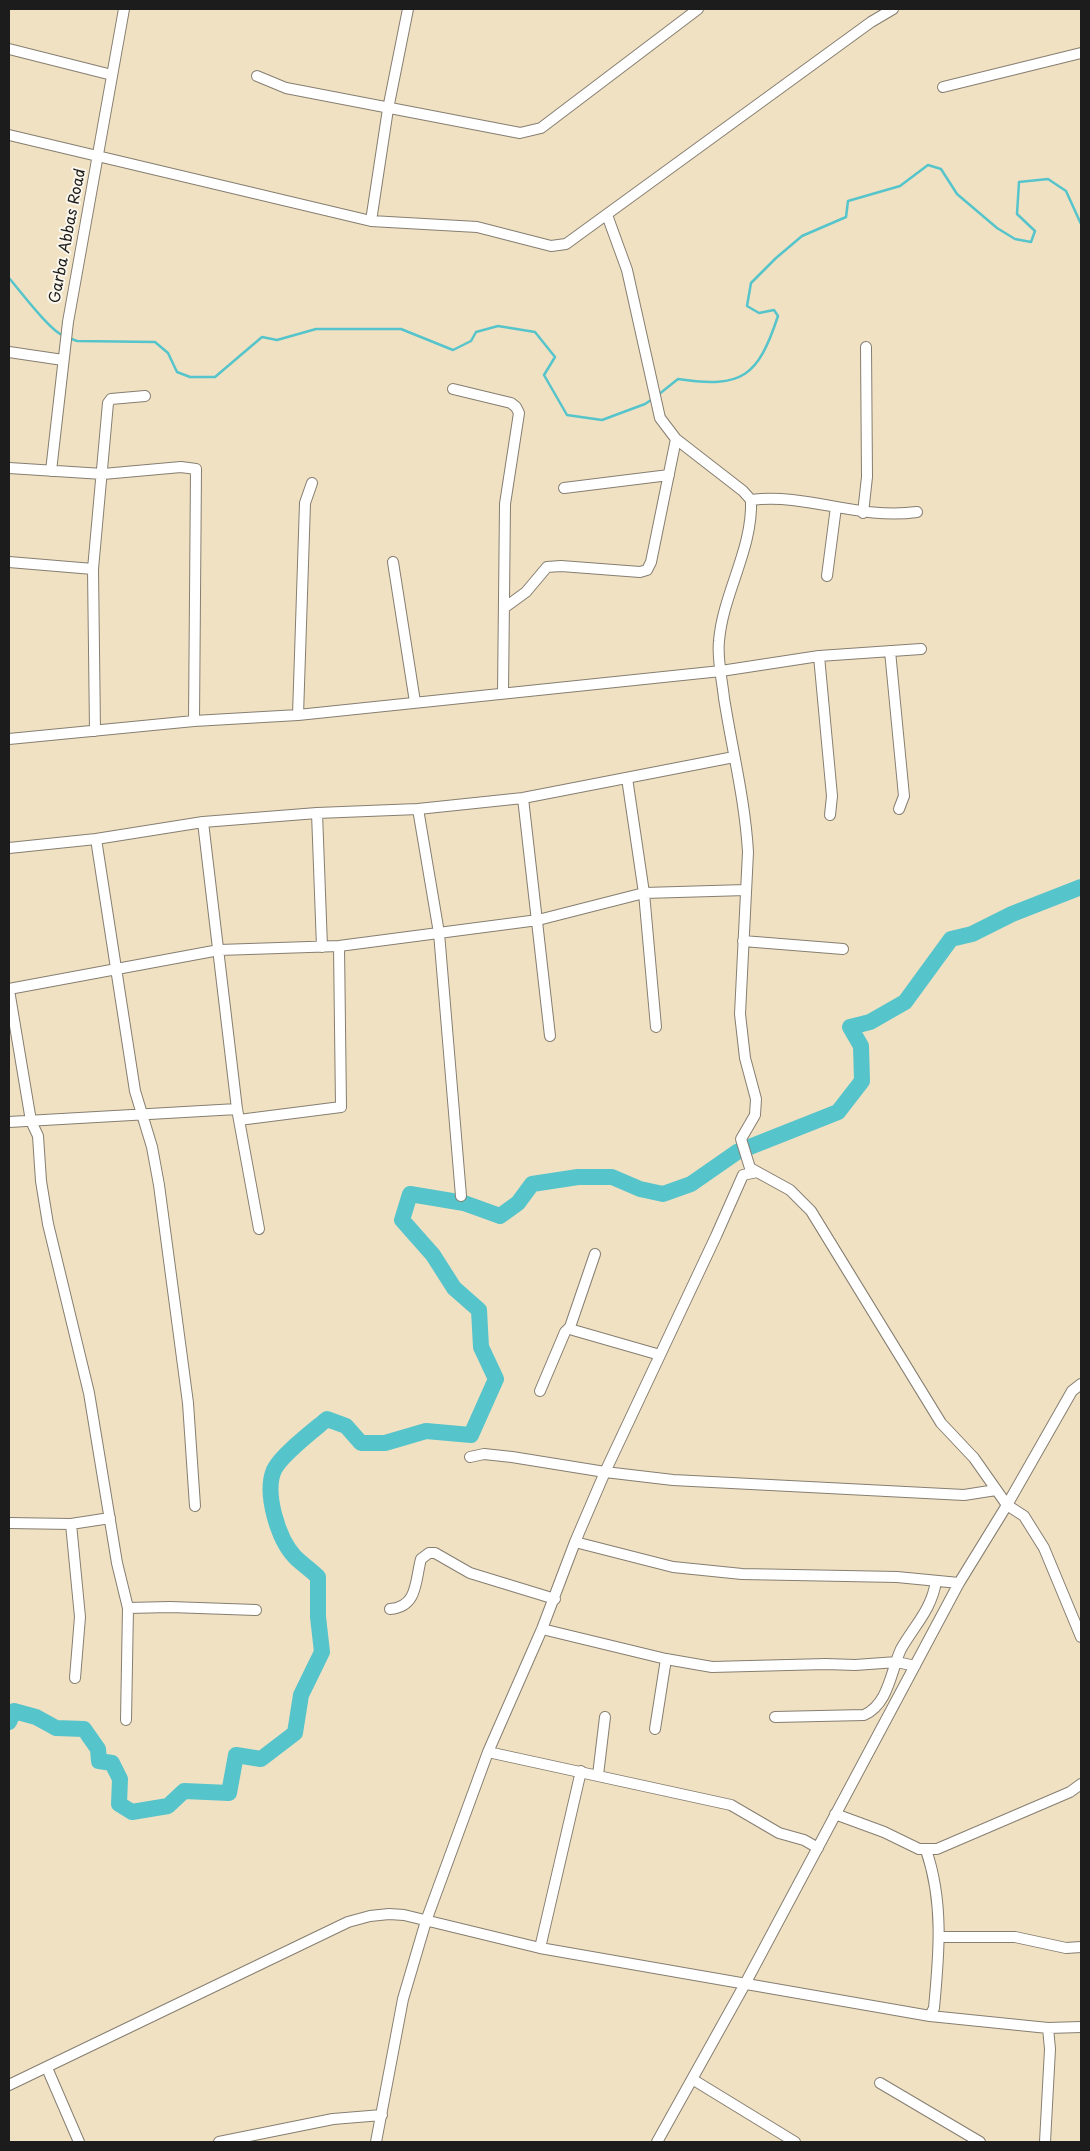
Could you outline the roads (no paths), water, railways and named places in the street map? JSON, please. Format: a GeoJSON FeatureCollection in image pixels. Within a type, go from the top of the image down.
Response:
{"type":"FeatureCollection","features":[{"type":"Feature","properties":{"kind":"street","name":"Garba Abbas Road"},"geometry":{"type":"LineString","coordinates":[[51,470],[68,322],[124,9]]}},
{"type":"Feature","properties":{"kind":"street"},"geometry":{"type":"LineString","coordinates":[[371,221],[388,108],[408,9]]}},
{"type":"Feature","properties":{"kind":"street"},"geometry":{"type":"LineString","coordinates":[[257,76],[286,88],[520,133],[541,128],[698,9]]}},
{"type":"Feature","properties":{"kind":"street"},"geometry":{"type":"LineString","coordinates":[[9,135],[371,221],[477,227],[551,246],[566,244],[871,22],[893,9]]}},
{"type":"Feature","properties":{"kind":"street"},"geometry":{"type":"LineString","coordinates":[[9,49],[112,75]]}},
{"type":"Feature","properties":{"kind":"street"},"geometry":{"type":"LineString","coordinates":[[943,87],[1081,53]]}},
{"type":"Feature","properties":{"kind":"street"},"geometry":{"type":"LineString","coordinates":[[607,215],[627,270],[649,379],[660,418],[676,439],[744,491],[751,500],[746,541],[726,603],[719,642],[721,671],[747,830],[740,1014],[745,1058],[756,1100],[755,1115],[741,1139],[753,1170],[790,1190],[811,1211],[941,1423],[974,1458],[1007,1505],[1024,1516],[1044,1548],[1081,1637]]}},
{"type":"Feature","properties":{"kind":"street"},"geometry":{"type":"LineString","coordinates":[[863,513],[867,477],[866,347]]}},
{"type":"Feature","properties":{"kind":"street"},"geometry":{"type":"LineString","coordinates":[[9,352],[63,360]]}},
{"type":"Feature","properties":{"kind":"street"},"geometry":{"type":"LineString","coordinates":[[453,389],[511,403],[519,413],[505,504],[503,693]]}},
{"type":"Feature","properties":{"kind":"street"},"geometry":{"type":"LineString","coordinates":[[94,731],[93,569],[108,403],[111,399],[120,396],[145,396]]}},
{"type":"Feature","properties":{"kind":"street"},"geometry":{"type":"LineString","coordinates":[[504,608],[526,592],[547,568],[561,566],[640,572],[647,570],[652,562],[676,439]]}},
{"type":"Feature","properties":{"kind":"street"},"geometry":{"type":"LineString","coordinates":[[9,468],[103,474],[181,467],[196,469],[194,722]]}},
{"type":"Feature","properties":{"kind":"street"},"geometry":{"type":"LineString","coordinates":[[564,488],[669,475]]}},
{"type":"Feature","properties":{"kind":"street"},"geometry":{"type":"LineString","coordinates":[[298,715],[306,503],[312,483]]}},
{"type":"Feature","properties":{"kind":"street"},"geometry":{"type":"LineString","coordinates":[[751,500],[784,498],[863,513],[892,516],[917,512]]}},
{"type":"Feature","properties":{"kind":"street"},"geometry":{"type":"LineString","coordinates":[[827,576],[836,507]]}},
{"type":"Feature","properties":{"kind":"street"},"geometry":{"type":"LineString","coordinates":[[9,562],[93,569]]}},
{"type":"Feature","properties":{"kind":"street"},"geometry":{"type":"LineString","coordinates":[[393,562],[415,702]]}},
{"type":"Feature","properties":{"kind":"street"},"geometry":{"type":"LineString","coordinates":[[9,739],[194,722],[298,715],[721,671],[819,656],[921,649]]}},
{"type":"Feature","properties":{"kind":"street"},"geometry":{"type":"LineString","coordinates":[[890,651],[904,796],[899,809]]}},
{"type":"Feature","properties":{"kind":"street"},"geometry":{"type":"LineString","coordinates":[[819,656],[832,796],[830,815]]}},
{"type":"Feature","properties":{"kind":"street"},"geometry":{"type":"LineString","coordinates":[[9,848],[96,839],[203,822],[317,813],[418,809],[523,798],[734,756]]}},
{"type":"Feature","properties":{"kind":"street"},"geometry":{"type":"LineString","coordinates":[[627,778],[644,893],[656,1027]]}},
{"type":"Feature","properties":{"kind":"street"},"geometry":{"type":"LineString","coordinates":[[523,798],[550,1036]]}},
{"type":"Feature","properties":{"kind":"street"},"geometry":{"type":"LineString","coordinates":[[418,809],[439,933],[461,1196]]}},
{"type":"Feature","properties":{"kind":"street"},"geometry":{"type":"LineString","coordinates":[[317,813],[322,947]]}},
{"type":"Feature","properties":{"kind":"street"},"geometry":{"type":"LineString","coordinates":[[203,822],[236,1109],[259,1229]]}},
{"type":"Feature","properties":{"kind":"street"},"geometry":{"type":"LineString","coordinates":[[96,839],[135,1091],[152,1147],[159,1185],[188,1403],[195,1506]]}},
{"type":"Feature","properties":{"kind":"street"},"geometry":{"type":"LineString","coordinates":[[126,1720],[128,1608],[110,1518],[90,1393],[48,1224],[41,1181],[38,1136],[31,1121],[9,989],[219,950],[339,946],[538,920],[644,893],[746,890]]}},
{"type":"Feature","properties":{"kind":"street"},"geometry":{"type":"LineString","coordinates":[[743,941],[843,949]]}},
{"type":"Feature","properties":{"kind":"street"},"geometry":{"type":"LineString","coordinates":[[238,1120],[341,1107],[339,946]]}},
{"type":"Feature","properties":{"kind":"street"},"geometry":{"type":"LineString","coordinates":[[9,1122],[236,1109]]}},
{"type":"Feature","properties":{"kind":"street"},"geometry":{"type":"LineString","coordinates":[[376,2142],[403,1999],[426,1921],[488,1752],[542,1629],[575,1542],[606,1472],[740,1181],[743,1175],[753,1170]]}},
{"type":"Feature","properties":{"kind":"street"},"geometry":{"type":"LineString","coordinates":[[540,1391],[564,1332],[570,1327],[595,1254]]}},
{"type":"Feature","properties":{"kind":"street"},"geometry":{"type":"LineString","coordinates":[[570,1327],[573,1330],[660,1355]]}},
{"type":"Feature","properties":{"kind":"street"},"geometry":{"type":"LineString","coordinates":[[657,2142],[745,1984],[959,1583],[1007,1505],[1072,1391],[1081,1384]]}},
{"type":"Feature","properties":{"kind":"street"},"geometry":{"type":"LineString","coordinates":[[470,1457],[484,1454],[512,1457],[606,1472],[673,1480],[964,1495],[996,1490]]}},
{"type":"Feature","properties":{"kind":"street"},"geometry":{"type":"LineString","coordinates":[[9,1523],[71,1524],[110,1518]]}},
{"type":"Feature","properties":{"kind":"street"},"geometry":{"type":"LineString","coordinates":[[71,1524],[80,1617],[75,1678]]}},
{"type":"Feature","properties":{"kind":"street"},"geometry":{"type":"LineString","coordinates":[[575,1542],[673,1567],[742,1574],[897,1577],[959,1583]]}},
{"type":"Feature","properties":{"kind":"street"},"geometry":{"type":"LineString","coordinates":[[390,1610],[405,1606],[411,1601],[421,1559],[429,1553],[435,1553],[470,1573],[554,1599]]}},
{"type":"Feature","properties":{"kind":"street"},"geometry":{"type":"LineString","coordinates":[[775,1717],[864,1715],[872,1711],[892,1680],[901,1650],[931,1603],[936,1581]]}},
{"type":"Feature","properties":{"kind":"street"},"geometry":{"type":"LineString","coordinates":[[128,1608],[256,1610]]}},
{"type":"Feature","properties":{"kind":"street"},"geometry":{"type":"LineString","coordinates":[[542,1629],[666,1659],[726,1668],[897,1662],[915,1666]]}},
{"type":"Feature","properties":{"kind":"street"},"geometry":{"type":"LineString","coordinates":[[655,1729],[666,1659]]}},
{"type":"Feature","properties":{"kind":"street"},"geometry":{"type":"LineString","coordinates":[[598,1775],[605,1717]]}},
{"type":"Feature","properties":{"kind":"street"},"geometry":{"type":"LineString","coordinates":[[488,1752],[731,1805],[779,1833],[804,1840],[818,1848]]}},
{"type":"Feature","properties":{"kind":"street"},"geometry":{"type":"LineString","coordinates":[[540,1948],[581,1771]]}},
{"type":"Feature","properties":{"kind":"street"},"geometry":{"type":"LineString","coordinates":[[835,1814],[926,1850],[937,1849],[1070,1792],[1081,1784]]}},
{"type":"Feature","properties":{"kind":"street"},"geometry":{"type":"LineString","coordinates":[[926,1850],[931,1865],[937,1902],[940,1937],[934,2008],[930,2016]]}},
{"type":"Feature","properties":{"kind":"street"},"geometry":{"type":"LineString","coordinates":[[9,2085],[348,1922],[389,1914],[540,1948],[930,2016],[1048,2028],[1081,2027]]}},
{"type":"Feature","properties":{"kind":"street"},"geometry":{"type":"LineString","coordinates":[[940,1937],[1015,1937],[1066,1948],[1081,1947]]}},
{"type":"Feature","properties":{"kind":"street"},"geometry":{"type":"LineString","coordinates":[[1044,2142],[1050,2049],[1048,2028]]}},
{"type":"Feature","properties":{"kind":"street"},"geometry":{"type":"LineString","coordinates":[[47,2068],[79,2142]]}},
{"type":"Feature","properties":{"kind":"street"},"geometry":{"type":"LineString","coordinates":[[692,2080],[795,2142]]}},
{"type":"Feature","properties":{"kind":"street"},"geometry":{"type":"LineString","coordinates":[[880,2083],[980,2142]]}},
{"type":"Feature","properties":{"kind":"street"},"geometry":{"type":"LineString","coordinates":[[219,2142],[333,2119],[382,2115]]}},
{"type":"Feature","properties":{"kind":"waterway"},"geometry":{"type":"LineString","coordinates":[[658,395],[678,379],[718,382],[745,374],[755,365],[763,353],[778,316],[774,310],[759,313],[747,306],[751,283],[802,236],[846,217],[848,201],[900,186],[928,165],[941,169],[957,194],[997,228],[1015,239],[1031,242],[1035,231],[1017,214],[1019,182],[1048,179],[1066,191],[1081,224]]}},
{"type":"Feature","properties":{"kind":"waterway"},"geometry":{"type":"LineString","coordinates":[[9,278],[51,327],[64,336]]}},
{"type":"Feature","properties":{"kind":"waterway"},"geometry":{"type":"LineString","coordinates":[[69,338],[77,341],[155,342],[168,353],[177,372],[190,377],[215,377],[262,337],[277,340],[316,329],[401,329],[453,350],[471,341],[476,332],[498,326],[535,332],[555,357],[544,375],[567,415],[602,420],[645,404],[654,398]]}},
{"type":"Feature","properties":{"kind":"waterway"},"geometry":{"type":"LineString","coordinates":[[9,1722],[14,1711],[36,1717],[56,1728],[84,1729],[98,1749],[99,1761],[112,1763],[120,1779],[119,1804],[132,1812],[168,1806],[184,1791],[229,1793],[236,1755],[261,1759],[295,1733],[301,1695],[322,1652],[318,1617],[318,1577],[295,1557],[278,1528],[274,1515],[271,1491],[271,1480],[274,1470],[283,1457],[327,1419],[346,1426],[361,1443],[385,1443],[426,1431],[471,1435],[496,1379],[481,1347],[479,1310],[454,1288],[433,1255],[402,1220],[410,1194],[464,1203],[500,1216],[518,1203],[532,1184],[578,1177],[612,1177],[640,1189],[663,1194],[691,1184],[737,1152],[838,1112],[862,1081],[861,1046],[850,1027],[870,1022],[905,1002],[951,939],[972,934],[1012,914],[1081,887]]}}]}
